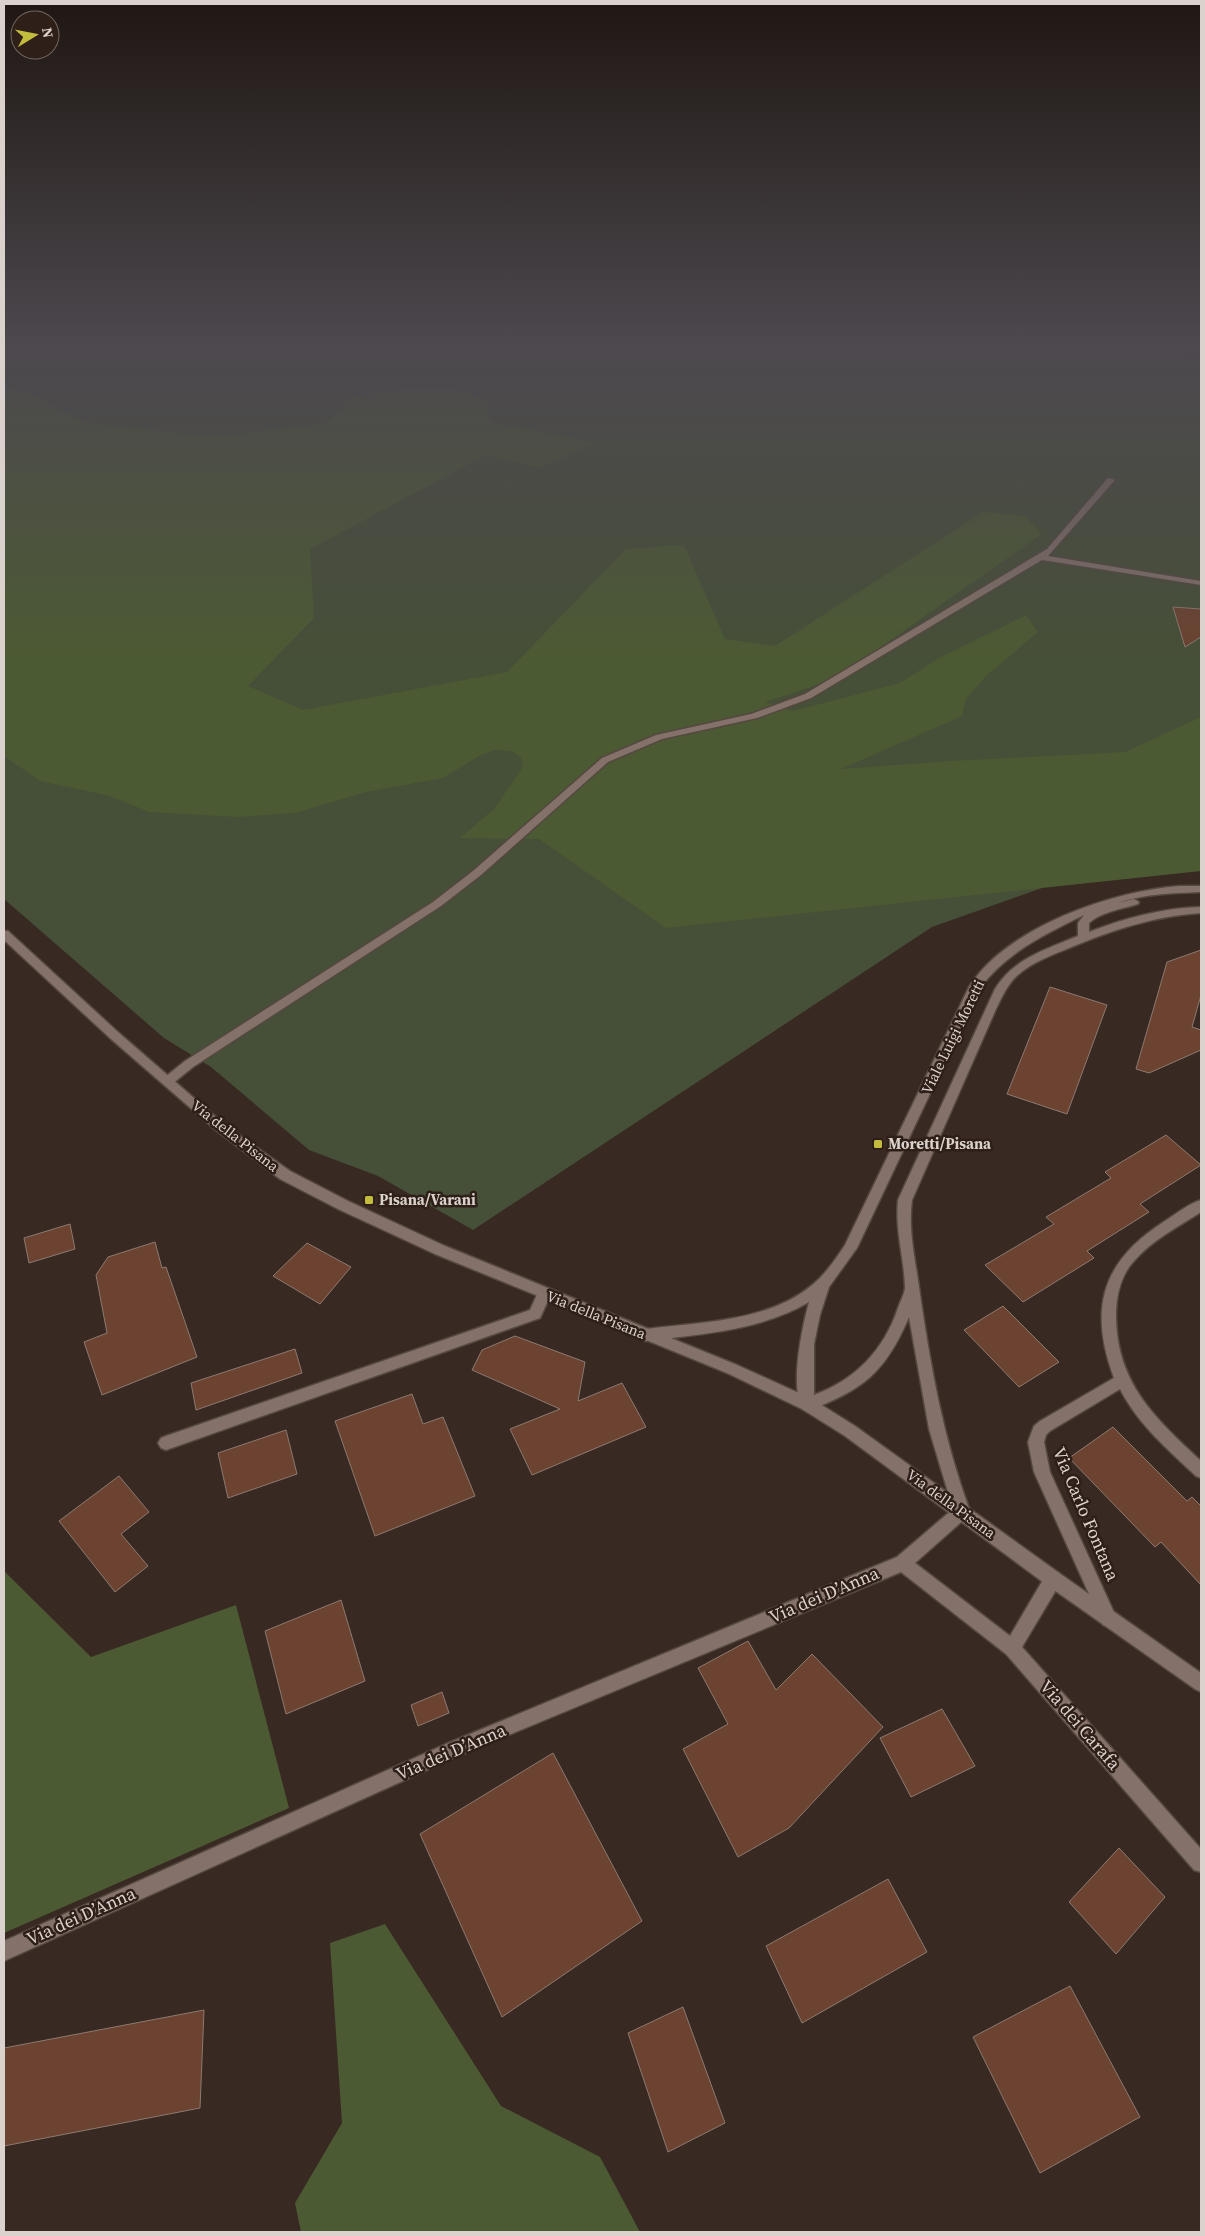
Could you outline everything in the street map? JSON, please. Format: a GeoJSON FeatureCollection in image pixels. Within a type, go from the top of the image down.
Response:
{"type":"FeatureCollection","features":[{"type":"Feature","properties":{"kind":"street"},"geometry":{"type":"LineString","coordinates":[[168,1081],[189,1064],[437,904],[512,843],[605,760],[626,749],[657,738],[764,713],[794,703],[1041,557],[1050,550],[1111,480]]}},
{"type":"Feature","properties":{"kind":"street"},"geometry":{"type":"LineString","coordinates":[[1041,557],[1201,583]]}},
{"type":"Feature","properties":{"kind":"street","name":"Viale Luigi Moretti"},"geometry":{"type":"LineString","coordinates":[[646,1335],[746,1320],[795,1304],[813,1293],[850,1248],[971,994],[985,972],[1016,947],[1093,906],[1144,892],[1201,889]]}},
{"type":"Feature","properties":{"kind":"street"},"geometry":{"type":"LineString","coordinates":[[1084,937],[1083,926],[1085,921],[1104,911],[1151,899],[1201,894]]}},
{"type":"Feature","properties":{"kind":"street","name":"Viale Luigi Moretti"},"geometry":{"type":"LineString","coordinates":[[962,1511],[934,1419],[918,1338],[903,1229],[906,1194],[990,1010],[1004,983],[1014,972],[1035,958],[1084,937],[1139,919],[1166,913],[1201,910]]}},
{"type":"Feature","properties":{"kind":"street","name":"Via della Pisana"},"geometry":{"type":"LineString","coordinates":[[4,934],[115,1036],[228,1133],[284,1174],[372,1219],[544,1294],[741,1372],[806,1404],[850,1431],[1053,1579],[1201,1683]]}},
{"type":"Feature","properties":{"kind":"street"},"geometry":{"type":"LineString","coordinates":[[1201,1205],[1134,1252],[1122,1266],[1113,1286],[1108,1307],[1116,1360],[1131,1396],[1144,1413],[1201,1471]]}},
{"type":"Feature","properties":{"kind":"street","name":"Viale Luigi Moretti"},"geometry":{"type":"LineString","coordinates":[[823,1283],[815,1304],[809,1330],[804,1375],[806,1404],[845,1389],[858,1380],[873,1365],[894,1338],[912,1289]]}},
{"type":"Feature","properties":{"kind":"street"},"geometry":{"type":"LineString","coordinates":[[166,1443],[535,1314],[544,1294]]}},
{"type":"Feature","properties":{"kind":"street","name":"Via Carlo Fontana"},"geometry":{"type":"LineString","coordinates":[[1109,1619],[1045,1478],[1038,1458],[1036,1442],[1039,1431],[1045,1426],[1123,1380]]}},
{"type":"Feature","properties":{"kind":"street","name":"Via dei D’Anna"},"geometry":{"type":"LineString","coordinates":[[4,1951],[452,1750],[903,1563],[962,1511]]}},
{"type":"Feature","properties":{"kind":"street","name":"Via dei Carafa"},"geometry":{"type":"LineString","coordinates":[[903,1563],[1012,1648],[1201,1863]]}},
{"type":"Feature","properties":{"kind":"street"},"geometry":{"type":"LineString","coordinates":[[1012,1648],[1053,1579]]}},
{"type":"Feature","properties":{"kind":"green space"},"geometry":{"type":"Polygon","coordinates":[[[4,451],[1201,451],[1201,853],[1084,873],[932,927],[473,1230],[378,1176],[309,1150],[211,1067],[164,1038],[4,899],[4,451]]]}},
{"type":"Feature","properties":{"kind":"green space"},"geometry":{"type":"Polygon","coordinates":[[[4,451],[576,451],[538,468],[486,455],[310,549],[314,618],[248,686],[303,710],[507,672],[626,549],[684,545],[725,639],[775,646],[983,512],[1025,516],[1042,534],[835,679],[765,702],[793,711],[900,683],[939,658],[1026,615],[1038,632],[986,676],[966,699],[962,716],[841,769],[1125,752],[1201,717],[1201,871],[666,928],[539,839],[460,838],[494,809],[523,767],[521,757],[511,751],[495,750],[481,755],[443,778],[366,792],[295,813],[237,817],[149,812],[110,796],[40,781],[4,756],[4,451]]]}},
{"type":"Feature","properties":{"kind":"green space"},"geometry":{"type":"Polygon","coordinates":[[[4,1571],[91,1657],[236,1605],[289,1808],[4,1933],[4,1571]]]}},
{"type":"Feature","properties":{"kind":"green space"},"geometry":{"type":"Polygon","coordinates":[[[385,1924],[501,2106],[600,2157],[640,2232],[301,2232],[295,2203],[342,2123],[330,1943],[385,1924]]]}},
{"type":"Feature","properties":{"kind":"building"},"geometry":{"type":"Polygon","coordinates":[[[1173,607],[1201,609],[1201,637],[1185,647],[1173,607]]]}},
{"type":"Feature","properties":{"kind":"building"},"geometry":{"type":"Polygon","coordinates":[[[1201,950],[1201,995],[1192,1027],[1201,1030],[1201,1050],[1149,1073],[1136,1069],[1167,962],[1201,950]]]}},
{"type":"Feature","properties":{"kind":"building"},"geometry":{"type":"Polygon","coordinates":[[[1050,987],[1107,1005],[1067,1114],[1007,1094],[1050,987]]]}},
{"type":"Feature","properties":{"kind":"building"},"geometry":{"type":"Polygon","coordinates":[[[1166,1135],[1201,1165],[1140,1204],[1149,1212],[1087,1251],[1094,1258],[1023,1302],[985,1265],[1054,1224],[1046,1217],[1111,1178],[1105,1172],[1166,1135]]]}},
{"type":"Feature","properties":{"kind":"building"},"geometry":{"type":"Polygon","coordinates":[[[70,1224],[75,1249],[29,1263],[24,1238],[70,1224]]]}},
{"type":"Feature","properties":{"kind":"building"},"geometry":{"type":"Polygon","coordinates":[[[155,1242],[162,1268],[166,1267],[197,1357],[102,1395],[84,1342],[107,1333],[96,1275],[108,1257],[155,1242]]]}},
{"type":"Feature","properties":{"kind":"building"},"geometry":{"type":"Polygon","coordinates":[[[307,1243],[351,1267],[320,1304],[273,1276],[307,1243]]]}},
{"type":"Feature","properties":{"kind":"building"},"geometry":{"type":"Polygon","coordinates":[[[1003,1306],[1059,1362],[1019,1387],[964,1330],[1003,1306]]]}},
{"type":"Feature","properties":{"kind":"building"},"geometry":{"type":"Polygon","coordinates":[[[515,1336],[585,1362],[578,1401],[622,1383],[646,1427],[532,1475],[510,1429],[560,1409],[472,1370],[482,1350],[515,1336]]]}},
{"type":"Feature","properties":{"kind":"building"},"geometry":{"type":"Polygon","coordinates":[[[295,1349],[302,1373],[196,1410],[191,1383],[295,1349]]]}},
{"type":"Feature","properties":{"kind":"building"},"geometry":{"type":"Polygon","coordinates":[[[412,1394],[423,1424],[443,1417],[475,1496],[375,1536],[335,1421],[412,1394]]]}},
{"type":"Feature","properties":{"kind":"building"},"geometry":{"type":"Polygon","coordinates":[[[1113,1427],[1187,1501],[1192,1497],[1201,1506],[1201,1585],[1161,1542],[1155,1547],[1069,1458],[1113,1427]]]}},
{"type":"Feature","properties":{"kind":"building"},"geometry":{"type":"Polygon","coordinates":[[[286,1430],[297,1474],[228,1498],[218,1453],[286,1430]]]}},
{"type":"Feature","properties":{"kind":"building"},"geometry":{"type":"Polygon","coordinates":[[[119,1476],[149,1512],[121,1534],[148,1566],[115,1592],[59,1521],[119,1476]]]}},
{"type":"Feature","properties":{"kind":"building"},"geometry":{"type":"Polygon","coordinates":[[[341,1600],[365,1681],[286,1714],[265,1631],[341,1600]]]}},
{"type":"Feature","properties":{"kind":"building"},"geometry":{"type":"Polygon","coordinates":[[[748,1641],[776,1690],[812,1654],[883,1727],[789,1828],[738,1857],[683,1749],[728,1724],[698,1668],[748,1641]]]}},
{"type":"Feature","properties":{"kind":"building"},"geometry":{"type":"Polygon","coordinates":[[[442,1692],[449,1713],[418,1726],[411,1705],[442,1692]]]}},
{"type":"Feature","properties":{"kind":"building"},"geometry":{"type":"Polygon","coordinates":[[[942,1709],[975,1766],[911,1797],[880,1738],[942,1709]]]}},
{"type":"Feature","properties":{"kind":"building"},"geometry":{"type":"Polygon","coordinates":[[[553,1753],[642,1921],[502,2017],[420,1834],[553,1753]]]}},
{"type":"Feature","properties":{"kind":"building"},"geometry":{"type":"Polygon","coordinates":[[[1119,1848],[1165,1897],[1116,1954],[1069,1902],[1119,1848]]]}},
{"type":"Feature","properties":{"kind":"building"},"geometry":{"type":"Polygon","coordinates":[[[888,1879],[927,1952],[802,2023],[766,1946],[888,1879]]]}},
{"type":"Feature","properties":{"kind":"building"},"geometry":{"type":"Polygon","coordinates":[[[1070,1986],[1140,2117],[1040,2173],[973,2037],[1070,1986]]]}},
{"type":"Feature","properties":{"kind":"building"},"geometry":{"type":"Polygon","coordinates":[[[683,2007],[725,2123],[668,2152],[628,2033],[683,2007]]]}},
{"type":"Feature","properties":{"kind":"building"},"geometry":{"type":"Polygon","coordinates":[[[204,2010],[200,2108],[4,2146],[4,2048],[204,2010]]]}},
{"type":"Feature","properties":{"kind":"place","name":"Moretti/Pisana"},"geometry":{"type":"Point","coordinates":[878,1144]}},
{"type":"Feature","properties":{"kind":"place","name":"Pisana/Varani"},"geometry":{"type":"Point","coordinates":[369,1200]}}]}
